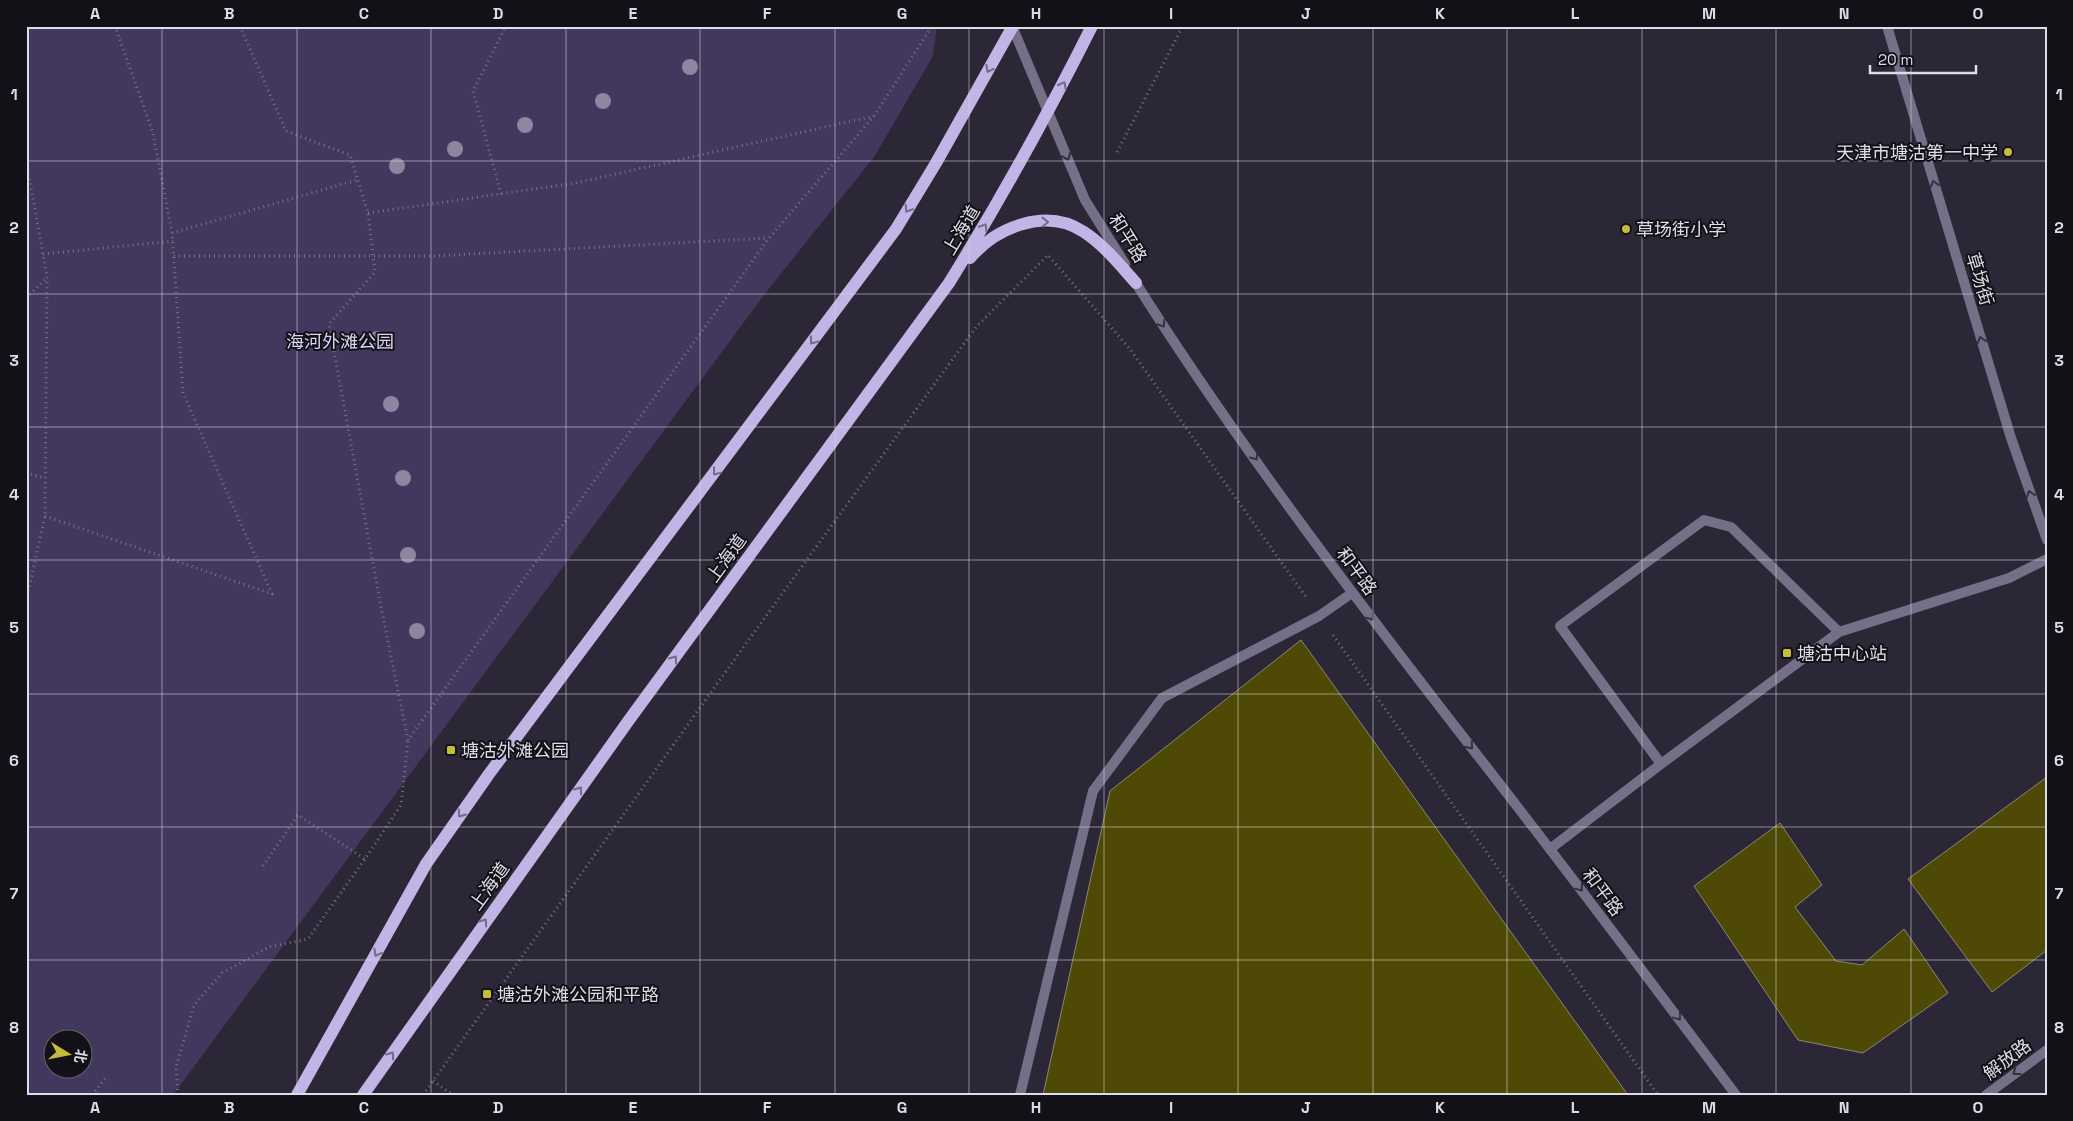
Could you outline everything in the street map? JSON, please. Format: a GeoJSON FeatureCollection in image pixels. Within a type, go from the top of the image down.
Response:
{"type":"FeatureCollection","features":[{"type":"Feature","properties":{"kind":"main road","name":"上海道"},"geometry":{"type":"LineString","coordinates":[[362,1095],[629,720],[949,283],[994,211],[1049,112],[1092,26]]}},
{"type":"Feature","properties":{"kind":"main road"},"geometry":{"type":"LineString","coordinates":[[297,1095],[426,864],[489,774],[896,229],[941,154],[1012,27]]}},
{"type":"Feature","properties":{"kind":"main road"},"geometry":{"type":"LineString","coordinates":[[949,283],[976,251],[995,236],[1013,226],[1042,221],[1056,222],[1082,230],[1110,254],[1136,283]]}},
{"type":"Feature","properties":{"kind":"street","name":"草场街"},"geometry":{"type":"LineString","coordinates":[[1887,26],[2011,438],[2047,540]]}},
{"type":"Feature","properties":{"kind":"street","name":"和平路"},"geometry":{"type":"LineString","coordinates":[[1012,27],[1085,200],[1178,351],[1352,593],[1550,849],[1736,1095]]}},
{"type":"Feature","properties":{"kind":"street"},"geometry":{"type":"LineString","coordinates":[[1661,764],[1560,626],[1704,520],[1731,528],[1840,632]]}},
{"type":"Feature","properties":{"kind":"street"},"geometry":{"type":"LineString","coordinates":[[1550,849],[1661,764],[1840,632],[2009,578],[2047,559]]}},
{"type":"Feature","properties":{"kind":"street"},"geometry":{"type":"LineString","coordinates":[[1020,1095],[1093,791],[1162,698],[1319,616],[1352,593]]}},
{"type":"Feature","properties":{"kind":"street","name":"解放路"},"geometry":{"type":"LineString","coordinates":[[1986,1095],[2047,1050]]}},
{"type":"Feature","properties":{"kind":"path"},"geometry":{"type":"LineString","coordinates":[[45,516],[272,594],[183,393],[172,233],[153,133],[115,26]]}},
{"type":"Feature","properties":{"kind":"path"},"geometry":{"type":"LineString","coordinates":[[178,1095],[176,1067],[194,1005],[222,973],[269,947],[308,939],[365,859],[401,804],[408,740],[382,612],[329,324],[375,272],[368,213],[350,155],[286,131],[240,26]]}},
{"type":"Feature","properties":{"kind":"path"},"geometry":{"type":"LineString","coordinates":[[501,194],[474,91],[506,26]]}},
{"type":"Feature","properties":{"kind":"path"},"geometry":{"type":"LineString","coordinates":[[408,740],[769,238],[874,116],[932,26]]}},
{"type":"Feature","properties":{"kind":"path"},"geometry":{"type":"LineString","coordinates":[[1117,152],[1183,26]]}},
{"type":"Feature","properties":{"kind":"path"},"geometry":{"type":"LineString","coordinates":[[368,213],[576,183],[874,116]]}},
{"type":"Feature","properties":{"kind":"path"},"geometry":{"type":"LineString","coordinates":[[26,159],[47,277],[45,516],[26,601]]}},
{"type":"Feature","properties":{"kind":"path"},"geometry":{"type":"LineString","coordinates":[[172,233],[357,180]]}},
{"type":"Feature","properties":{"kind":"path"},"geometry":{"type":"LineString","coordinates":[[174,256],[434,256],[769,238]]}},
{"type":"Feature","properties":{"kind":"path"},"geometry":{"type":"LineString","coordinates":[[43,254],[172,241]]}},
{"type":"Feature","properties":{"kind":"path"},"geometry":{"type":"LineString","coordinates":[[423,1095],[742,649],[976,327],[1048,255],[1130,349],[1658,1095]]}},
{"type":"Feature","properties":{"kind":"path"},"geometry":{"type":"LineString","coordinates":[[26,298],[47,277]]}},
{"type":"Feature","properties":{"kind":"path"},"geometry":{"type":"LineString","coordinates":[[26,473],[45,478]]}},
{"type":"Feature","properties":{"kind":"path"},"geometry":{"type":"LineString","coordinates":[[263,866],[298,815],[365,859]]}},
{"type":"Feature","properties":{"kind":"path"},"geometry":{"type":"LineString","coordinates":[[92,1095],[107,1076]]}},
{"type":"Feature","properties":{"kind":"path"},"geometry":{"type":"LineString","coordinates":[[433,1081],[453,1095]]}},
{"type":"Feature","properties":{"kind":"green space","name":"海河外滩公园"},"geometry":{"type":"Polygon","coordinates":[[[26,26],[937,26],[933,56],[874,157],[764,295],[173,1095],[26,1095],[26,26]]]}},
{"type":"Feature","properties":{"kind":"building"},"geometry":{"type":"Polygon","coordinates":[[[1301,640],[1628,1095],[1043,1095],[1110,791],[1301,640]]]}},
{"type":"Feature","properties":{"kind":"building"},"geometry":{"type":"Polygon","coordinates":[[[2047,777],[2047,950],[1992,992],[1908,879],[2047,777]]]}},
{"type":"Feature","properties":{"kind":"building"},"geometry":{"type":"Polygon","coordinates":[[[1780,823],[1822,885],[1795,907],[1836,961],[1862,965],[1904,929],[1948,993],[1863,1053],[1798,1040],[1694,886],[1780,823]]]}},
{"type":"Feature","properties":{"kind":"place","name":"天津市塘沽第一中学"},"geometry":{"type":"Point","coordinates":[2008,152]}},
{"type":"Feature","properties":{"kind":"place","name":"草场街小学"},"geometry":{"type":"Point","coordinates":[1626,229]}},
{"type":"Feature","properties":{"kind":"place","name":"塘沽中心站"},"geometry":{"type":"Point","coordinates":[1787,653]}},
{"type":"Feature","properties":{"kind":"place","name":"塘沽外滩公园"},"geometry":{"type":"Point","coordinates":[451,750]}},
{"type":"Feature","properties":{"kind":"place","name":"塘沽外滩公园和平路"},"geometry":{"type":"Point","coordinates":[487,994]}}]}
